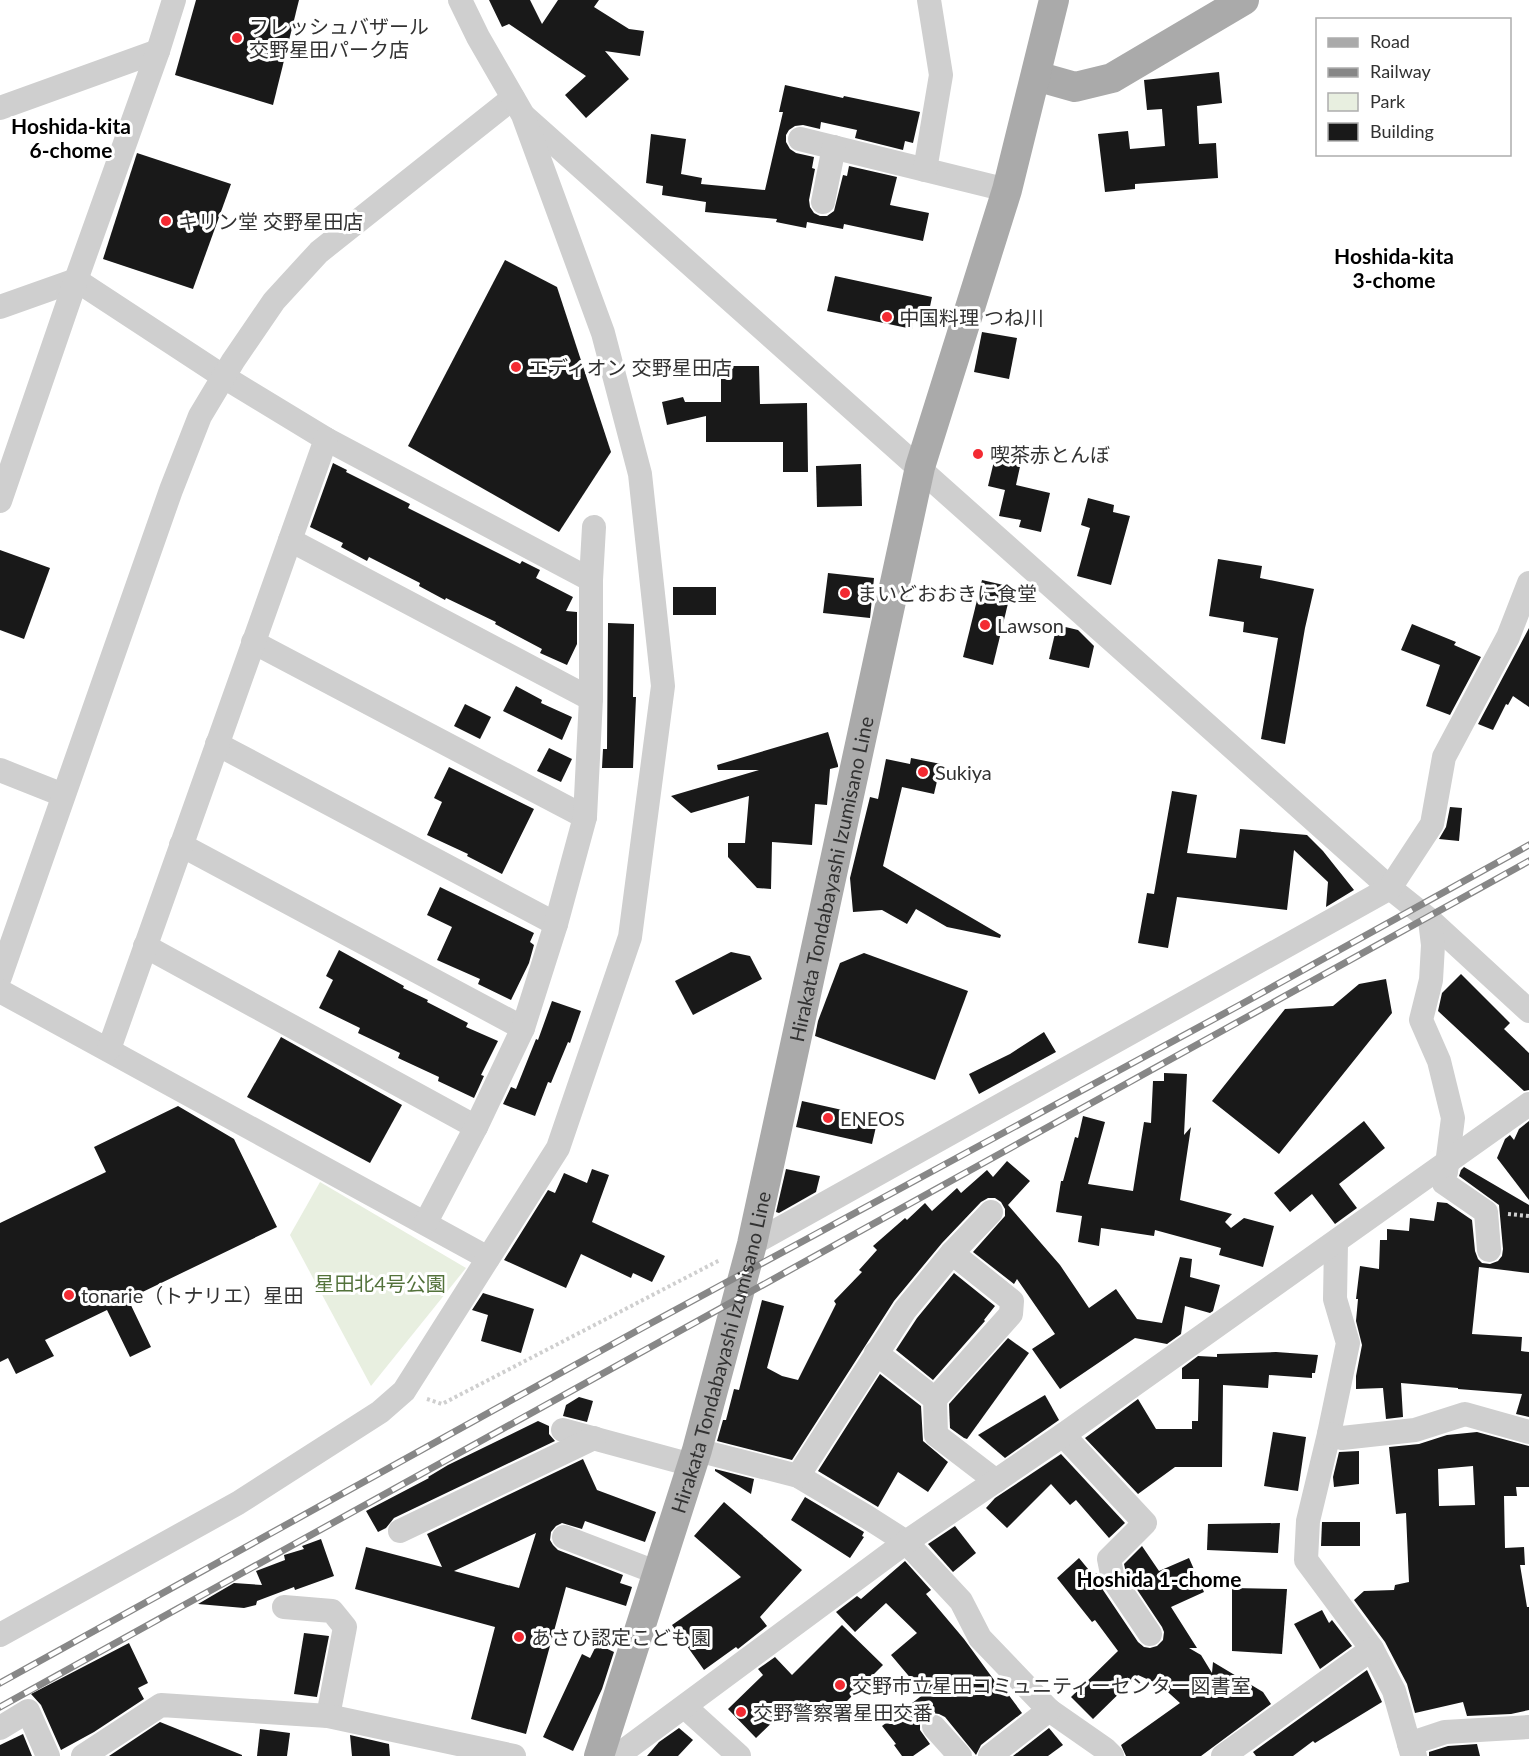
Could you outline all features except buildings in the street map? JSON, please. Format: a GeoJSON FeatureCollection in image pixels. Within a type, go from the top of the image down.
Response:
{"type":"FeatureCollection","features":[{"type":"Feature","properties":{"kind":"main road","name":"Hirakata Tondabayashi Izumisano Line"},"geometry":{"type":"LineString","coordinates":[[599,1756],[695,1458],[752,1244],[920,467],[1007,190],[1054,0]]}},
{"type":"Feature","properties":{"kind":"main road"},"geometry":{"type":"LineString","coordinates":[[1036,76],[1075,87],[1112,78],[1244,0]]}},
{"type":"Feature","properties":{"kind":"street"},"geometry":{"type":"LineString","coordinates":[[0,501],[7,461],[76,280],[174,0]]}},
{"type":"Feature","properties":{"kind":"street"},"geometry":{"type":"LineString","coordinates":[[0,1635],[238,1503],[380,1412],[404,1390],[558,1148],[630,937],[663,687],[640,474],[603,333],[518,106],[478,37],[460,0]]}},
{"type":"Feature","properties":{"kind":"street"},"geometry":{"type":"LineString","coordinates":[[925,170],[941,75],[929,0]]}},
{"type":"Feature","properties":{"kind":"street"},"geometry":{"type":"LineString","coordinates":[[0,108],[158,51]]}},
{"type":"Feature","properties":{"kind":"street"},"geometry":{"type":"LineString","coordinates":[[0,977],[171,490],[201,416],[224,377],[274,301],[320,252],[518,106]]}},
{"type":"Feature","properties":{"kind":"street"},"geometry":{"type":"LineString","coordinates":[[518,106],[920,467],[989,532],[1390,888],[1430,920],[1529,1011]]}},
{"type":"Feature","properties":{"kind":"street"},"geometry":{"type":"LineString","coordinates":[[801,139],[1007,190]]}},
{"type":"Feature","properties":{"kind":"street"},"geometry":{"type":"LineString","coordinates":[[823,202],[834,147]]}},
{"type":"Feature","properties":{"kind":"street"},"geometry":{"type":"LineString","coordinates":[[0,307],[76,280]]}},
{"type":"Feature","properties":{"kind":"street"},"geometry":{"type":"LineString","coordinates":[[76,280],[224,377],[326,439],[591,580]]}},
{"type":"Feature","properties":{"kind":"street"},"geometry":{"type":"LineString","coordinates":[[109,1049],[326,439]]}},
{"type":"Feature","properties":{"kind":"street"},"geometry":{"type":"LineString","coordinates":[[426,1222],[476,1127],[523,1028],[556,924],[585,817],[591,699],[591,580],[594,527]]}},
{"type":"Feature","properties":{"kind":"street"},"geometry":{"type":"LineString","coordinates":[[290,540],[591,699]]}},
{"type":"Feature","properties":{"kind":"street"},"geometry":{"type":"LineString","coordinates":[[752,1244],[1390,888],[1432,824],[1444,757],[1508,637],[1529,583]]}},
{"type":"Feature","properties":{"kind":"street"},"geometry":{"type":"LineString","coordinates":[[253,642],[585,817]]}},
{"type":"Feature","properties":{"kind":"street"},"geometry":{"type":"LineString","coordinates":[[217,744],[556,924]]}},
{"type":"Feature","properties":{"kind":"street"},"geometry":{"type":"LineString","coordinates":[[0,770],[63,795]]}},
{"type":"Feature","properties":{"kind":"street"},"geometry":{"type":"LineString","coordinates":[[181,845],[523,1028]]}},
{"type":"Feature","properties":{"kind":"street"},"geometry":{"type":"LineString","coordinates":[[1430,920],[1433,945],[1431,980],[1421,1020],[1439,1061],[1453,1118],[1445,1173]]}},
{"type":"Feature","properties":{"kind":"street"},"geometry":{"type":"LineString","coordinates":[[145,946],[476,1127]]}},
{"type":"Feature","properties":{"kind":"street"},"geometry":{"type":"LineString","coordinates":[[0,991],[488,1257]]}},
{"type":"Feature","properties":{"kind":"street"},"geometry":{"type":"LineString","coordinates":[[617,1756],[906,1542],[1335,1251],[1445,1173],[1529,1104]]}},
{"type":"Feature","properties":{"kind":"street"},"geometry":{"type":"LineString","coordinates":[[1445,1173],[1486,1212],[1489,1250]]}},
{"type":"Feature","properties":{"kind":"street"},"geometry":{"type":"LineString","coordinates":[[798,1476],[905,1310],[952,1253],[991,1212]]}},
{"type":"Feature","properties":{"kind":"street"},"geometry":{"type":"LineString","coordinates":[[1335,1251],[1335,1299],[1348,1343],[1308,1521],[1306,1560],[1372,1649],[1394,1691],[1412,1750],[1446,1732],[1529,1727]]}},
{"type":"Feature","properties":{"kind":"street"},"geometry":{"type":"LineString","coordinates":[[952,1253],[1012,1301],[1011,1314],[935,1399],[936,1435],[996,1481]]}},
{"type":"Feature","properties":{"kind":"street"},"geometry":{"type":"LineString","coordinates":[[876,1353],[935,1399]]}},
{"type":"Feature","properties":{"kind":"street"},"geometry":{"type":"LineString","coordinates":[[1329,1434],[1342,1438],[1414,1430],[1465,1414],[1529,1432]]}},
{"type":"Feature","properties":{"kind":"street"},"geometry":{"type":"LineString","coordinates":[[563,1430],[695,1458],[798,1476],[906,1542],[961,1601],[980,1638],[1049,1710],[1112,1756]]}},
{"type":"Feature","properties":{"kind":"street"},"geometry":{"type":"LineString","coordinates":[[1063,1435],[1146,1509],[1145,1523],[1109,1559],[1113,1579],[1127,1618],[1150,1634]]}},
{"type":"Feature","properties":{"kind":"street"},"geometry":{"type":"LineString","coordinates":[[400,1531],[594,1438]]}},
{"type":"Feature","properties":{"kind":"street"},"geometry":{"type":"LineString","coordinates":[[564,1537],[658,1573]]}},
{"type":"Feature","properties":{"kind":"street"},"geometry":{"type":"LineString","coordinates":[[284,1606],[333,1611],[345,1628],[328,1716]]}},
{"type":"Feature","properties":{"kind":"street"},"geometry":{"type":"LineString","coordinates":[[1223,1756],[1372,1649]]}},
{"type":"Feature","properties":{"kind":"street"},"geometry":{"type":"LineString","coordinates":[[83,1756],[161,1705],[328,1716],[514,1756]]}},
{"type":"Feature","properties":{"kind":"street"},"geometry":{"type":"LineString","coordinates":[[685,1707],[739,1756]]}},
{"type":"Feature","properties":{"kind":"street"},"geometry":{"type":"LineString","coordinates":[[990,1756],[1049,1710]]}},
{"type":"Feature","properties":{"kind":"street"},"geometry":{"type":"LineString","coordinates":[[0,1728],[28,1711],[48,1756]]}},
{"type":"Feature","properties":{"kind":"street"},"geometry":{"type":"LineString","coordinates":[[934,1727],[952,1754]]}},
{"type":"Feature","properties":{"kind":"path"},"geometry":{"type":"LineString","coordinates":[[404,1390],[442,1404],[752,1244]]}},
{"type":"Feature","properties":{"kind":"green space","name":"星田北4号公園"},"geometry":{"type":"Polygon","coordinates":[[[320,1182],[466,1268],[371,1386],[290,1235],[320,1182]]]}},
{"type":"Feature","properties":{"kind":"railway"},"geometry":{"type":"LineString","coordinates":[[0,1683],[642,1328],[1238,1006],[1529,845]]}},
{"type":"Feature","properties":{"kind":"railway"},"geometry":{"type":"LineString","coordinates":[[0,1707],[1529,861]]}},
{"type":"Feature","properties":{"kind":"place","name":"フレッシュバザール 交野星田パーク店"},"geometry":{"type":"Point","coordinates":[237,38]}},
{"type":"Feature","properties":{"kind":"place","name":"キリン堂 交野星田店"},"geometry":{"type":"Point","coordinates":[166,221]}},
{"type":"Feature","properties":{"kind":"place","name":"中国料理 つね川"},"geometry":{"type":"Point","coordinates":[887,317]}},
{"type":"Feature","properties":{"kind":"place","name":"エディオン 交野星田店"},"geometry":{"type":"Point","coordinates":[516,367]}},
{"type":"Feature","properties":{"kind":"place","name":"喫茶赤とんぼ"},"geometry":{"type":"Point","coordinates":[978,454]}},
{"type":"Feature","properties":{"kind":"place","name":"まいどおおきに食堂"},"geometry":{"type":"Point","coordinates":[845,593]}},
{"type":"Feature","properties":{"kind":"place","name":"Lawson"},"geometry":{"type":"Point","coordinates":[985,625]}},
{"type":"Feature","properties":{"kind":"place","name":"Sukiya"},"geometry":{"type":"Point","coordinates":[923,772]}},
{"type":"Feature","properties":{"kind":"place","name":"ENEOS"},"geometry":{"type":"Point","coordinates":[828,1118]}},
{"type":"Feature","properties":{"kind":"place","name":"tonarie（トナリエ）星田"},"geometry":{"type":"Point","coordinates":[69,1295]}},
{"type":"Feature","properties":{"kind":"place","name":"あさひ認定こども園"},"geometry":{"type":"Point","coordinates":[519,1637]}},
{"type":"Feature","properties":{"kind":"place","name":"交野市立星田コミュニティーセンター図書室"},"geometry":{"type":"Point","coordinates":[840,1685]}},
{"type":"Feature","properties":{"kind":"place","name":"交野警察署星田交番"},"geometry":{"type":"Point","coordinates":[741,1712]}},
{"type":"Feature","properties":{"kind":"district","name":"Hoshida-kita 6-chome"},"geometry":{"type":"Point","coordinates":[71,137]}},
{"type":"Feature","properties":{"kind":"district","name":"Hoshida-kita 3-chome"},"geometry":{"type":"Point","coordinates":[1394,267]}},
{"type":"Feature","properties":{"kind":"district","name":"Hoshida 1-chome"},"geometry":{"type":"Point","coordinates":[1159,1578]}}]}
